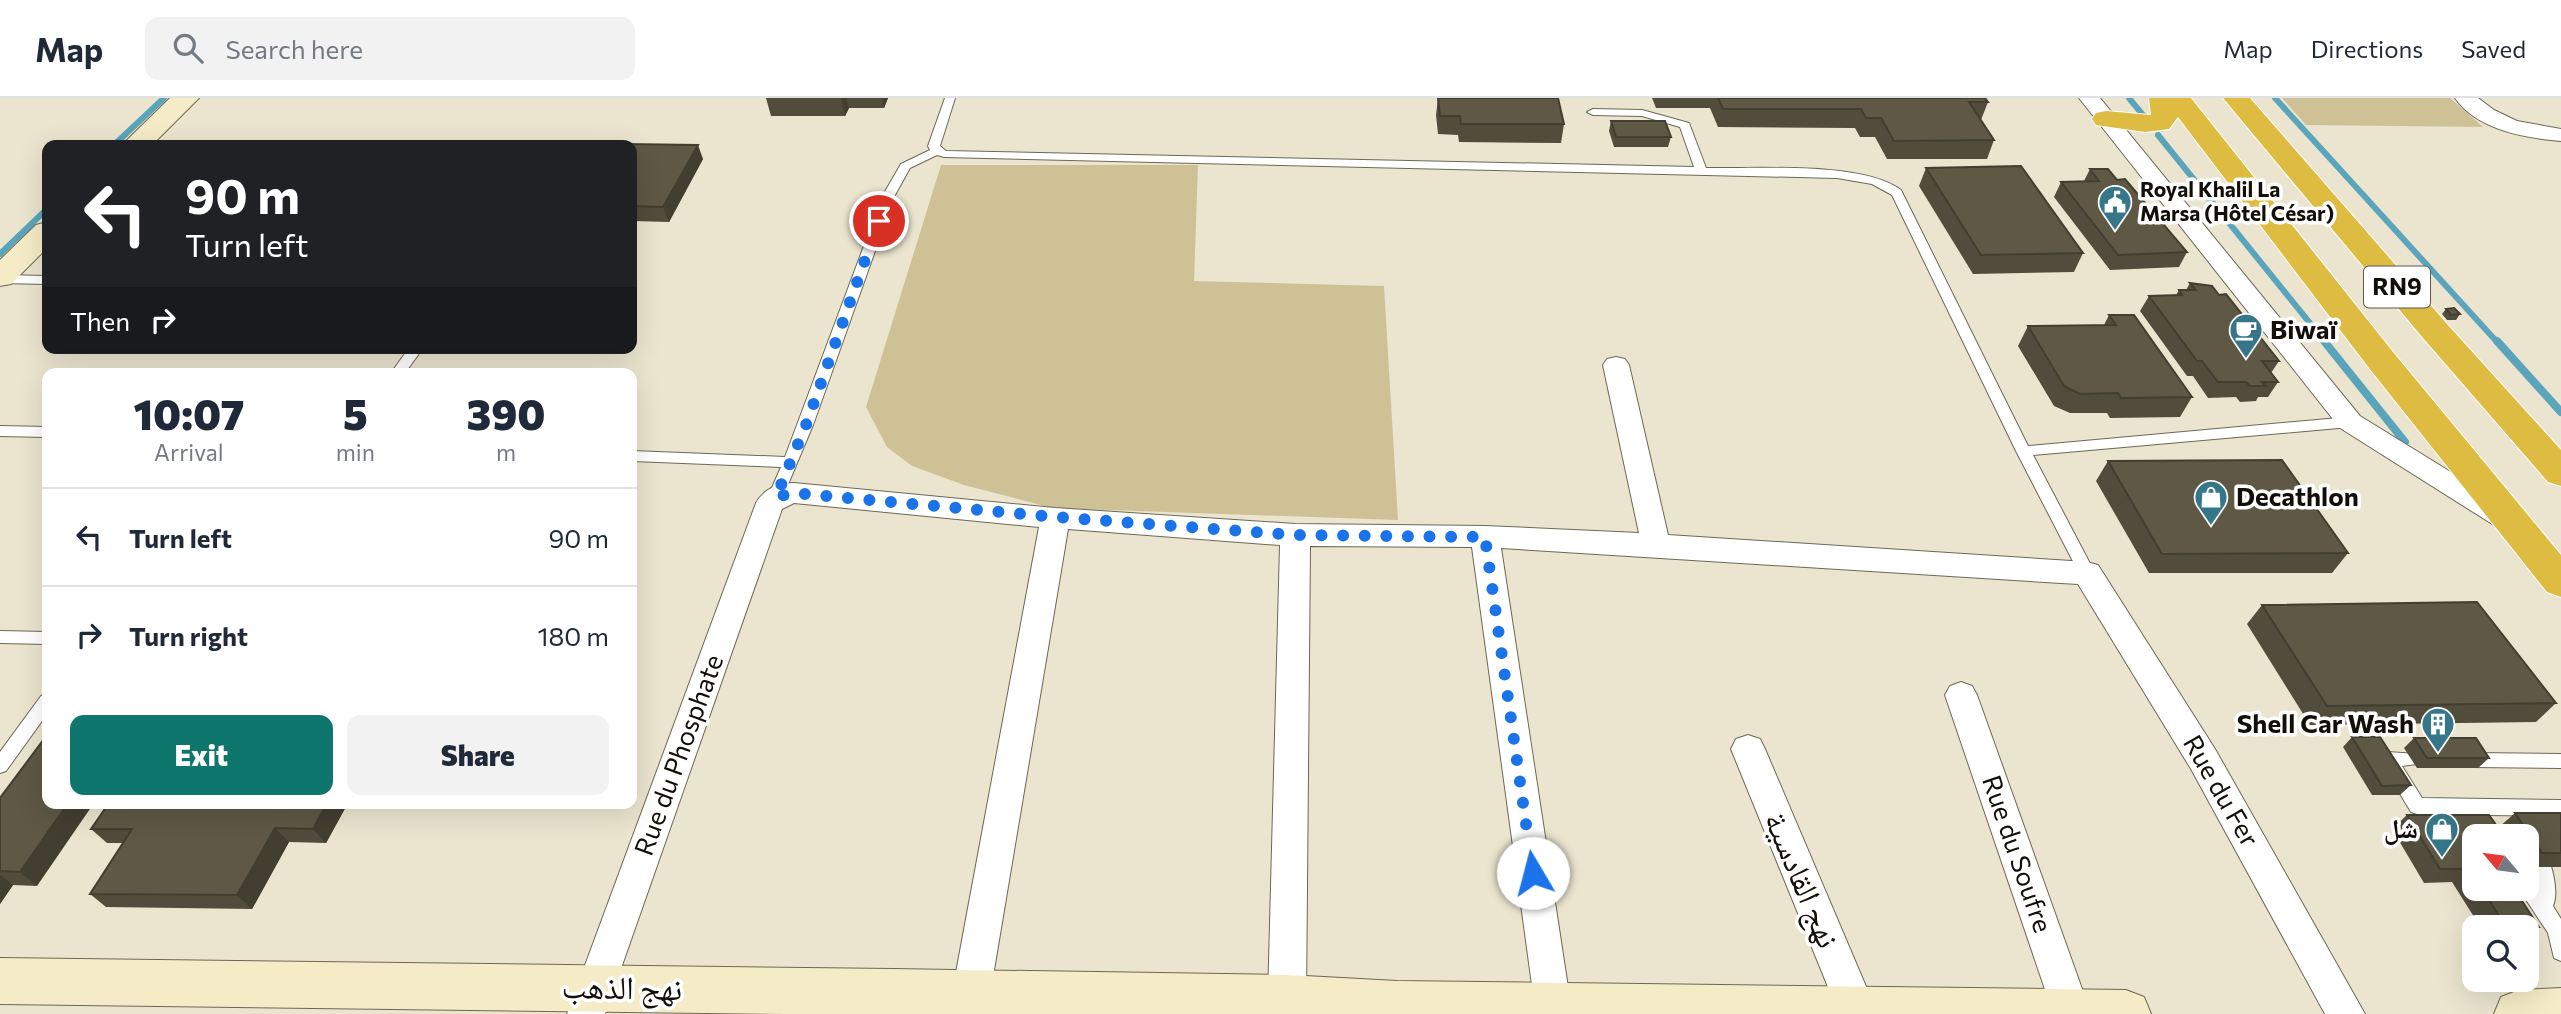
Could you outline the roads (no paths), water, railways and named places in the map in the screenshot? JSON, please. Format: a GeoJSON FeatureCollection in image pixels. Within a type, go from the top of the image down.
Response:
{"type":"FeatureCollection","features":[{"type":"Feature","properties":{"kind":"highway"},"geometry":{"type":"LineString","coordinates":[[2106,119],[2159,123],[2165,116],[2162,98]]}},
{"type":"Feature","properties":{"kind":"highway","name":"RN9"},"geometry":{"type":"LineString","coordinates":[[2177,98],[2381,360],[2561,582]]}},
{"type":"Feature","properties":{"kind":"highway","name":"RN9"},"geometry":{"type":"LineString","coordinates":[[2236,98],[2390,280],[2561,473]]}},
{"type":"Feature","properties":{"kind":"street"},"geometry":{"type":"LineString","coordinates":[[141,140],[186,98]]}},
{"type":"Feature","properties":{"kind":"street"},"geometry":{"type":"LineString","coordinates":[[2089,98],[2154,175],[2350,422],[2515,525]]}},
{"type":"Feature","properties":{"kind":"street"},"geometry":{"type":"LineString","coordinates":[[2465,98],[2500,122],[2551,134],[2561,156]]}},
{"type":"Feature","properties":{"kind":"street"},"geometry":{"type":"LineString","coordinates":[[0,278],[42,236]]}},
{"type":"Feature","properties":{"kind":"street"},"geometry":{"type":"LineString","coordinates":[[1616,365],[1656,545]]}},
{"type":"Feature","properties":{"kind":"street"},"geometry":{"type":"LineString","coordinates":[[776,497],[794,493],[1055,517],[1295,535],[1485,537],[1656,545],[2087,573]]}},
{"type":"Feature","properties":{"kind":"street","name":"Rue du Phosphate"},"geometry":{"type":"LineString","coordinates":[[591,1001],[770,503],[776,497]]}},
{"type":"Feature","properties":{"kind":"street"},"geometry":{"type":"LineString","coordinates":[[971,994],[1055,517]]}},
{"type":"Feature","properties":{"kind":"street"},"geometry":{"type":"LineString","coordinates":[[1287,999],[1295,535]]}},
{"type":"Feature","properties":{"kind":"street"},"geometry":{"type":"LineString","coordinates":[[1485,537],[1552,1007]]}},
{"type":"Feature","properties":{"kind":"street","name":"Rue du Fer"},"geometry":{"type":"LineString","coordinates":[[2087,573],[2203,759],[2346,1014]]}},
{"type":"Feature","properties":{"kind":"street","name":"Rue du Soufre"},"geometry":{"type":"LineString","coordinates":[[1961,695],[2072,1013]]}},
{"type":"Feature","properties":{"kind":"street","name":"نهج القادسية"},"geometry":{"type":"LineString","coordinates":[[1748,749],[1857,1010]]}},
{"type":"Feature","properties":{"kind":"street","name":"نهج الذهب"},"geometry":{"type":"LineString","coordinates":[[0,981],[591,1001],[891,1003],[971,994],[1152,1005],[1287,999],[1397,1009],[1552,1007],[1699,1011],[1857,1010],[2126,1014]]}},
{"type":"Feature","properties":{"kind":"street"},"geometry":{"type":"LineString","coordinates":[[2519,1014],[2561,1012]]}},
{"type":"Feature","properties":{"kind":"lane"},"geometry":{"type":"LineString","coordinates":[[950,98],[934,146],[944,154],[1837,174],[1870,178],[1887,185],[1897,193],[2023,451],[2087,573]]}},
{"type":"Feature","properties":{"kind":"lane"},"geometry":{"type":"LineString","coordinates":[[1593,112],[1642,113],[1685,125],[1702,171]]}},
{"type":"Feature","properties":{"kind":"lane"},"geometry":{"type":"LineString","coordinates":[[776,497],[894,183],[900,171],[911,161],[937,151]]}},
{"type":"Feature","properties":{"kind":"lane"},"geometry":{"type":"LineString","coordinates":[[0,278],[42,280]]}},
{"type":"Feature","properties":{"kind":"lane"},"geometry":{"type":"LineString","coordinates":[[2023,451],[2350,422]]}},
{"type":"Feature","properties":{"kind":"lane"},"geometry":{"type":"LineString","coordinates":[[0,430],[42,432]]}},
{"type":"Feature","properties":{"kind":"lane"},"geometry":{"type":"LineString","coordinates":[[637,456],[790,462]]}},
{"type":"Feature","properties":{"kind":"lane"},"geometry":{"type":"LineString","coordinates":[[0,637],[42,638]]}},
{"type":"Feature","properties":{"kind":"lane"},"geometry":{"type":"LineString","coordinates":[[0,766],[42,708]]}},
{"type":"Feature","properties":{"kind":"lane"},"geometry":{"type":"LineString","coordinates":[[2411,759],[2388,759],[2417,806],[2561,808]]}},
{"type":"Feature","properties":{"kind":"lane"},"geometry":{"type":"LineString","coordinates":[[2473,760],[2561,761]]}},
{"type":"Feature","properties":{"kind":"lane"},"geometry":{"type":"LineString","coordinates":[[2475,806],[2486,824]]}},
{"type":"Feature","properties":{"kind":"lane"},"geometry":{"type":"LineString","coordinates":[[2534,807],[2535,824]]}},
{"type":"Feature","properties":{"kind":"lane"},"geometry":{"type":"LineString","coordinates":[[2542,867],[2542,896],[2560,940]]}},
{"type":"Feature","properties":{"kind":"waterway"},"geometry":{"type":"LineString","coordinates":[[119,140],[164,98]]}},
{"type":"Feature","properties":{"kind":"waterway"},"geometry":{"type":"LineString","coordinates":[[2129,98],[2147,120]]}},
{"type":"Feature","properties":{"kind":"waterway"},"geometry":{"type":"LineString","coordinates":[[2275,98],[2498,343]]}},
{"type":"Feature","properties":{"kind":"waterway"},"geometry":{"type":"LineString","coordinates":[[2158,135],[2326,343]]}},
{"type":"Feature","properties":{"kind":"waterway"},"geometry":{"type":"LineString","coordinates":[[0,254],[42,214]]}},
{"type":"Feature","properties":{"kind":"waterway"},"geometry":{"type":"LineString","coordinates":[[2324,341],[2405,442]]}},
{"type":"Feature","properties":{"kind":"waterway"},"geometry":{"type":"LineString","coordinates":[[2497,341],[2561,412]]}},
{"type":"Feature","properties":{"kind":"place","name":"Royal Khalil La Marsa (Hôtel César)"},"geometry":{"type":"Point","coordinates":[2115,232]}},
{"type":"Feature","properties":{"kind":"place","name":"Biwaï"},"geometry":{"type":"Point","coordinates":[2246,360]}},
{"type":"Feature","properties":{"kind":"place","name":"Decathlon"},"geometry":{"type":"Point","coordinates":[2211,527]}},
{"type":"Feature","properties":{"kind":"place","name":"Shell Car Wash"},"geometry":{"type":"Point","coordinates":[2438,754]}},
{"type":"Feature","properties":{"kind":"place","name":"شل"},"geometry":{"type":"Point","coordinates":[2442,859]}}]}
